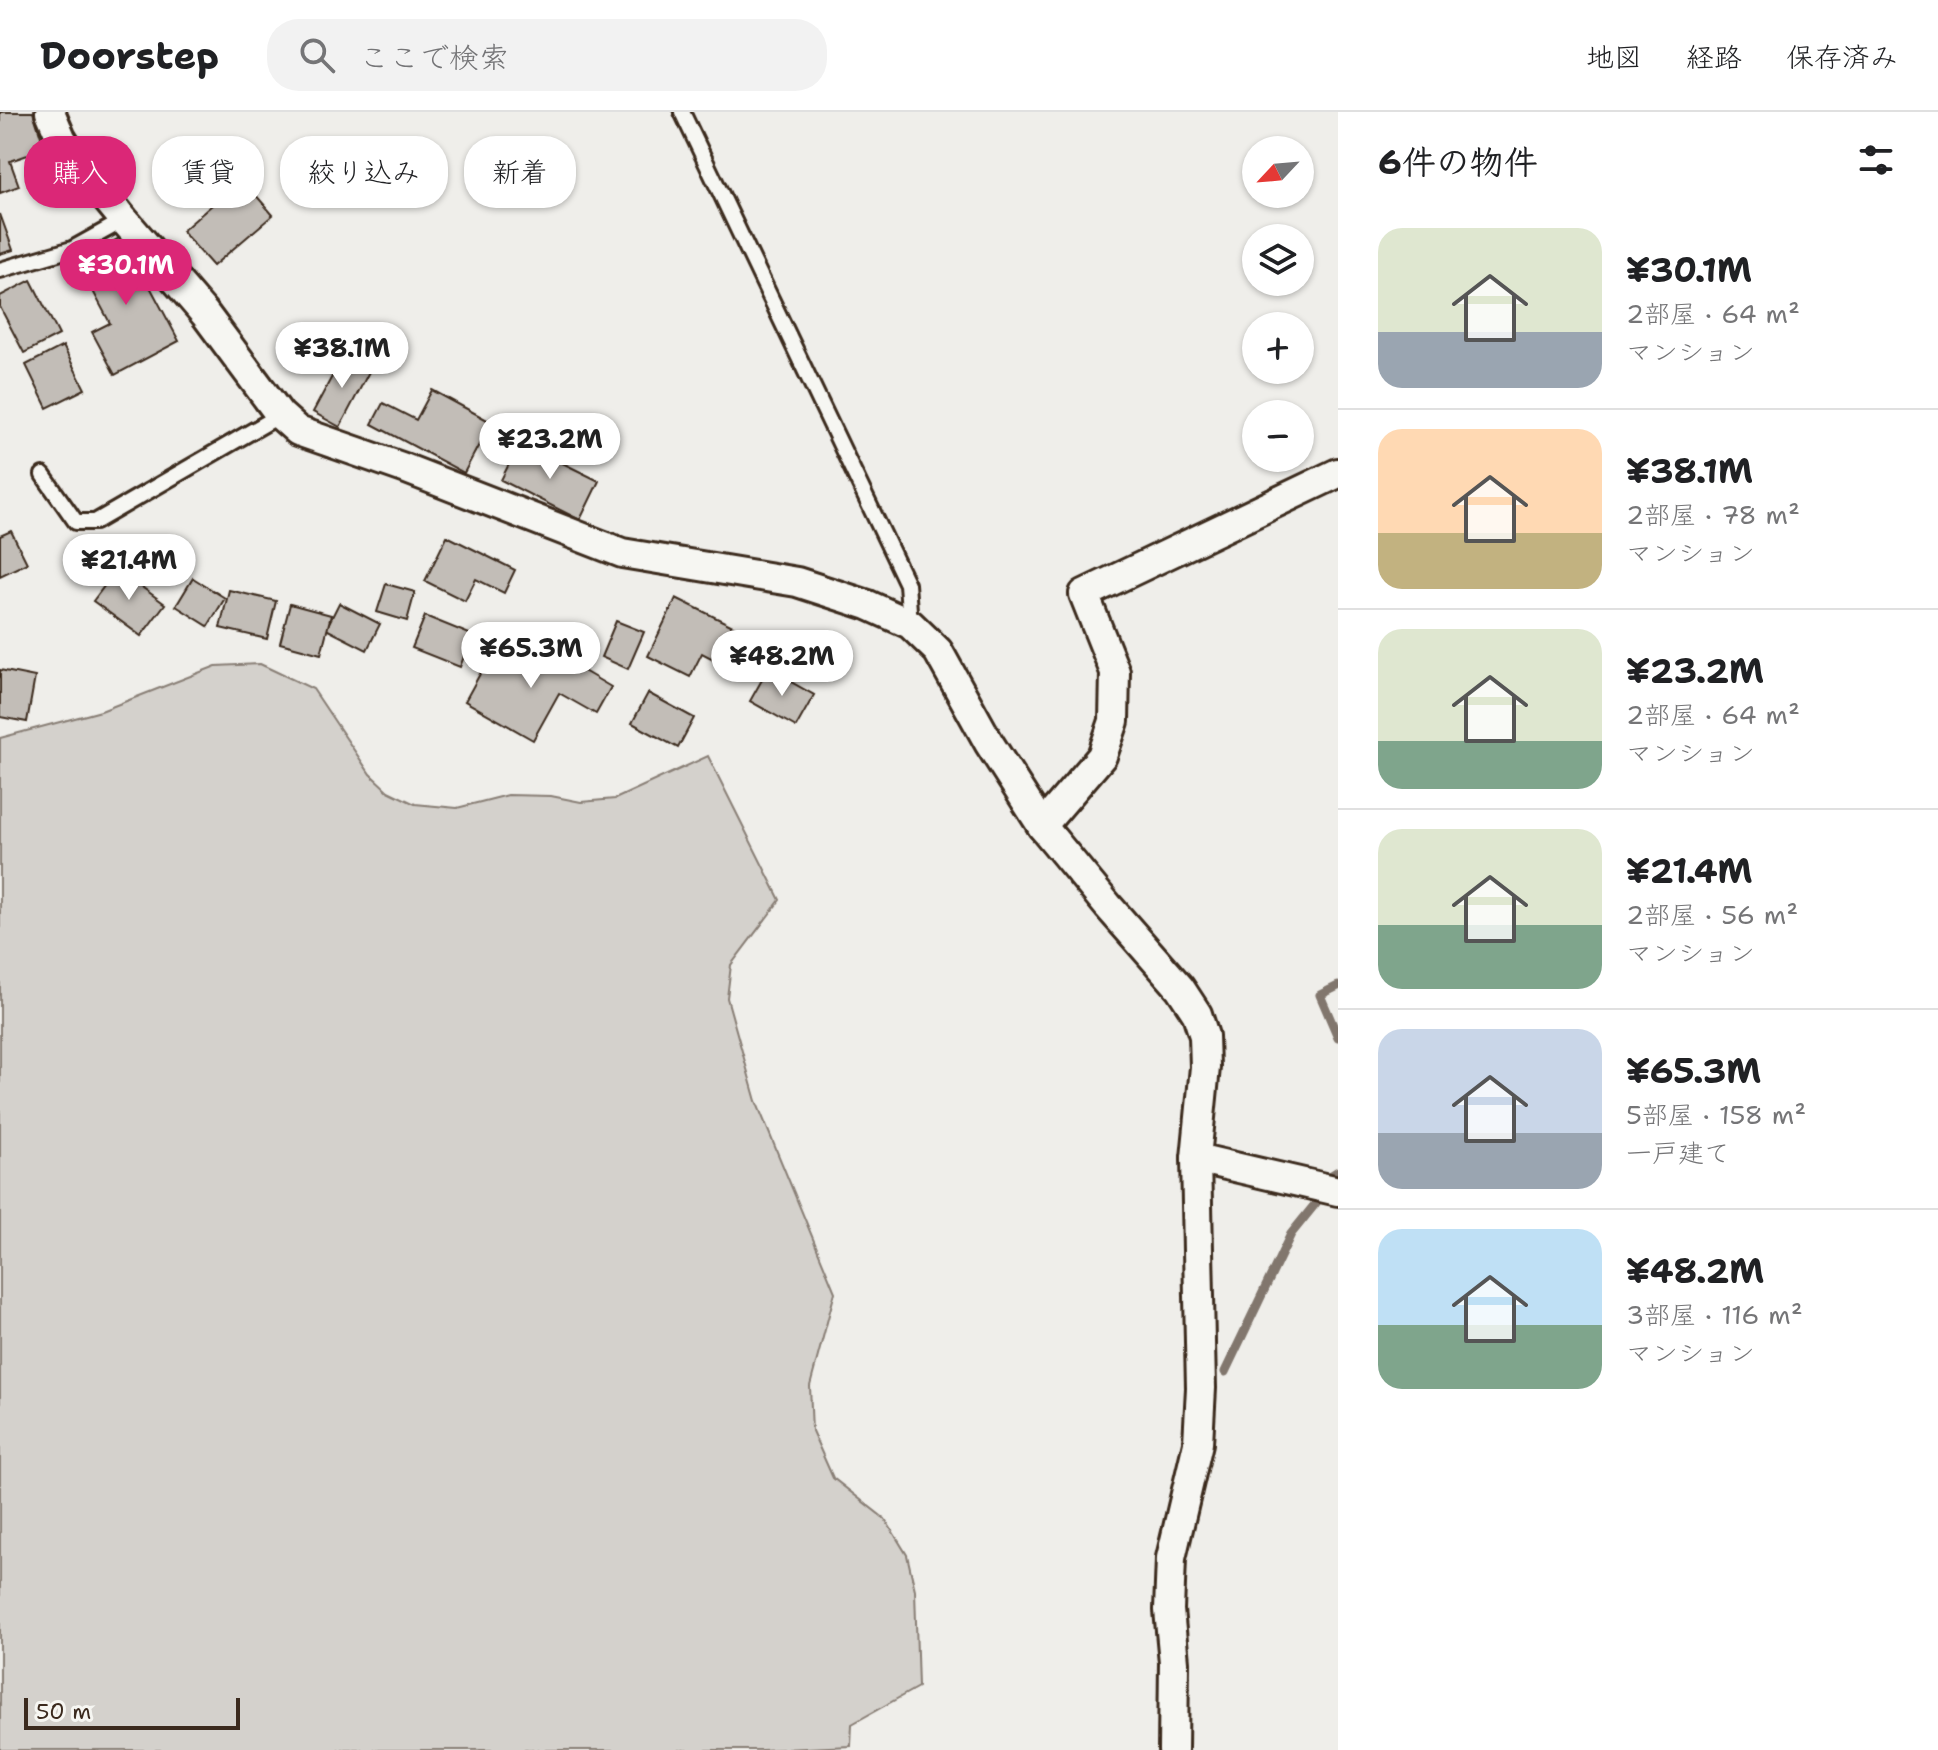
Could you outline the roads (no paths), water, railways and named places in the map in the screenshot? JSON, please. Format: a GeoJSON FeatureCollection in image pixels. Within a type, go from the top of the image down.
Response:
{"type":"FeatureCollection","features":[{"type":"Feature","properties":{"kind":"street"},"geometry":{"type":"LineString","coordinates":[[50,112],[67,149],[205,314],[280,415],[298,431],[404,468],[622,553],[797,582],[868,605],[910,624],[938,651],[989,743],[1042,826],[1180,988],[1197,1014],[1204,1036],[1205,1067],[1196,1158],[1201,1388],[1198,1443],[1171,1558],[1169,1610],[1174,1662],[1173,1750]]}},
{"type":"Feature","properties":{"kind":"street"},"geometry":{"type":"LineString","coordinates":[[1042,826],[1102,756],[1114,721],[1115,672],[1084,594],[1338,473]]}},
{"type":"Feature","properties":{"kind":"street"},"geometry":{"type":"LineString","coordinates":[[1196,1158],[1338,1191]]}},
{"type":"Feature","properties":{"kind":"lane"},"geometry":{"type":"LineString","coordinates":[[682,112],[907,584],[910,624]]}},
{"type":"Feature","properties":{"kind":"lane"},"geometry":{"type":"LineString","coordinates":[[0,270],[72,249],[124,220]]}},
{"type":"Feature","properties":{"kind":"lane"},"geometry":{"type":"LineString","coordinates":[[43,475],[76,522],[95,522],[280,415]]}},
{"type":"Feature","properties":{"kind":"waterway"},"geometry":{"type":"LineString","coordinates":[[1338,986],[1320,995],[1338,1037]]}},
{"type":"Feature","properties":{"kind":"waterway"},"geometry":{"type":"LineString","coordinates":[[1330,1176],[1338,1171]]}},
{"type":"Feature","properties":{"kind":"waterway"},"geometry":{"type":"LineString","coordinates":[[1225,1372],[1291,1234],[1316,1203]]}}]}
